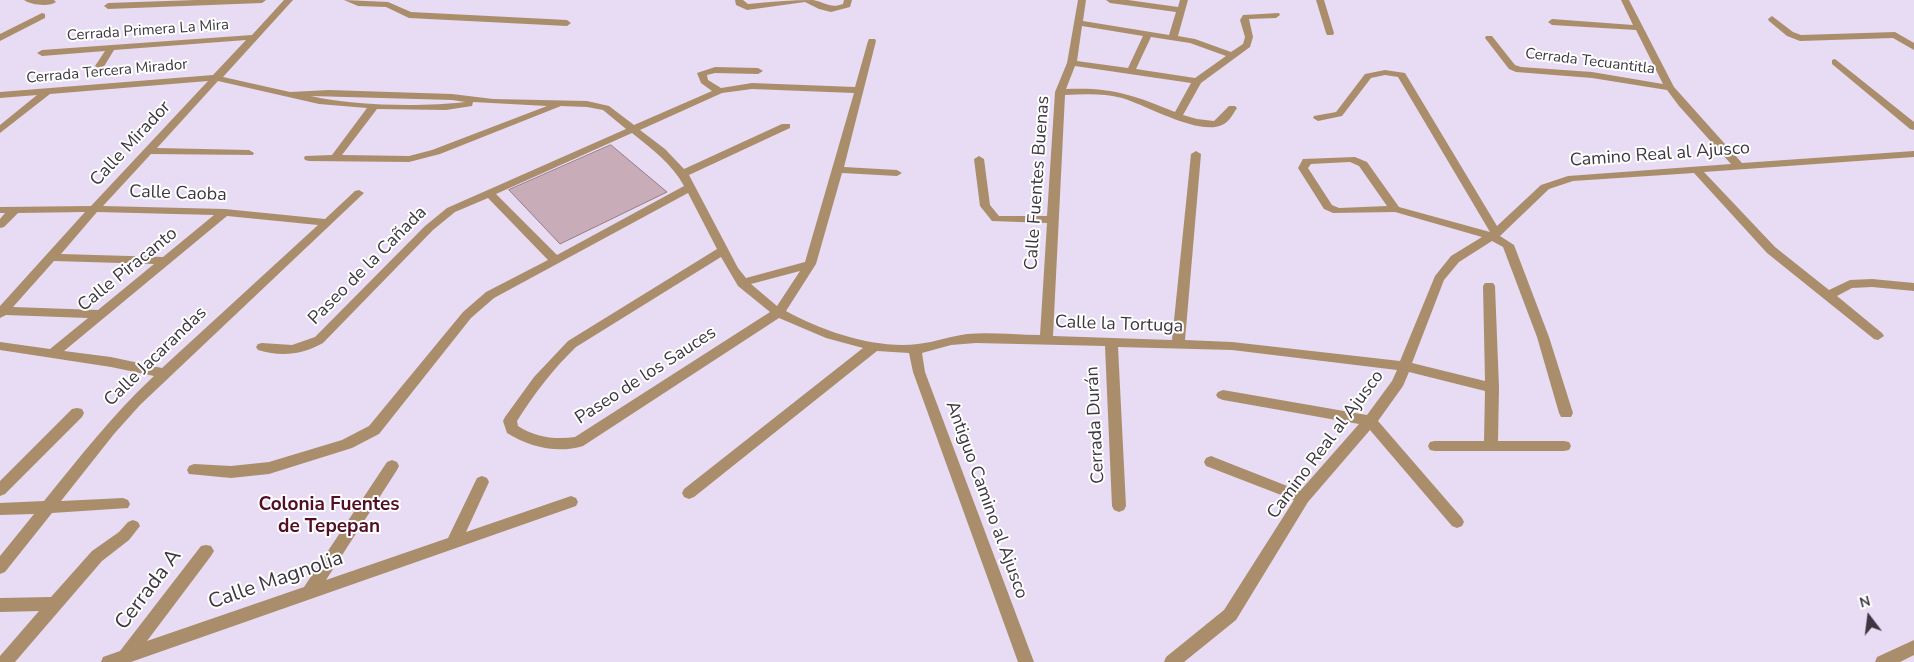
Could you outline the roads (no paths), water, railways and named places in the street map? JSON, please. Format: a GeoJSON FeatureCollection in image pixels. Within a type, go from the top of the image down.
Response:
{"type":"FeatureCollection","features":[{"type":"Feature","properties":{"kind":"street"},"geometry":{"type":"LineString","coordinates":[[28,0],[45,1]]}},
{"type":"Feature","properties":{"kind":"street"},"geometry":{"type":"LineString","coordinates":[[108,6],[262,0]]}},
{"type":"Feature","properties":{"kind":"street","name":"Calle Mirador"},"geometry":{"type":"LineString","coordinates":[[1,312],[94,209],[289,0]]}},
{"type":"Feature","properties":{"kind":"street"},"geometry":{"type":"LineString","coordinates":[[348,0],[358,3],[388,5],[409,15],[567,23]]}},
{"type":"Feature","properties":{"kind":"street"},"geometry":{"type":"LineString","coordinates":[[739,0],[739,3],[747,7],[802,0]]}},
{"type":"Feature","properties":{"kind":"street"},"geometry":{"type":"LineString","coordinates":[[808,0],[822,8],[829,9],[843,7],[847,5],[848,0]]}},
{"type":"Feature","properties":{"kind":"street","name":"Calle Fuentes Buenas"},"geometry":{"type":"LineString","coordinates":[[1046,341],[1060,92],[1072,63],[1080,23],[1082,0]]}},
{"type":"Feature","properties":{"kind":"street"},"geometry":{"type":"LineString","coordinates":[[1110,0],[1180,10]]}},
{"type":"Feature","properties":{"kind":"street"},"geometry":{"type":"LineString","coordinates":[[1173,37],[1184,0]]}},
{"type":"Feature","properties":{"kind":"street"},"geometry":{"type":"LineString","coordinates":[[1320,0],[1330,33]]}},
{"type":"Feature","properties":{"kind":"street"},"geometry":{"type":"LineString","coordinates":[[1625,0],[1670,88],[1682,104],[1739,166]]}},
{"type":"Feature","properties":{"kind":"street"},"geometry":{"type":"LineString","coordinates":[[1177,116],[1197,82],[1247,45],[1249,37],[1244,20],[1246,17],[1276,15]]}},
{"type":"Feature","properties":{"kind":"street"},"geometry":{"type":"LineString","coordinates":[[0,38],[42,16]]}},
{"type":"Feature","properties":{"kind":"street"},"geometry":{"type":"LineString","coordinates":[[1772,19],[1790,34],[1800,38],[1895,35],[1914,47]]}},
{"type":"Feature","properties":{"kind":"street"},"geometry":{"type":"LineString","coordinates":[[1552,22],[1640,28]]}},
{"type":"Feature","properties":{"kind":"street"},"geometry":{"type":"LineString","coordinates":[[1080,23],[1192,41],[1234,56]]}},
{"type":"Feature","properties":{"kind":"street"},"geometry":{"type":"LineString","coordinates":[[1131,71],[1149,33]]}},
{"type":"Feature","properties":{"kind":"street","name":"Cerrada Primera La Mira"},"geometry":{"type":"LineString","coordinates":[[42,53],[256,37]]}},
{"type":"Feature","properties":{"kind":"street","name":"Cerrada Tecuantitla"},"geometry":{"type":"LineString","coordinates":[[1489,38],[1512,67],[1519,70],[1592,74],[1670,88]]}},
{"type":"Feature","properties":{"kind":"street"},"geometry":{"type":"LineString","coordinates":[[779,312],[810,264],[838,170],[872,41]]}},
{"type":"Feature","properties":{"kind":"street"},"geometry":{"type":"LineString","coordinates":[[100,66],[112,47]]}},
{"type":"Feature","properties":{"kind":"street"},"geometry":{"type":"LineString","coordinates":[[752,86],[762,60]]}},
{"type":"Feature","properties":{"kind":"street"},"geometry":{"type":"LineString","coordinates":[[1835,62],[1914,127]]}},
{"type":"Feature","properties":{"kind":"street"},"geometry":{"type":"LineString","coordinates":[[1072,63],[1197,82]]}},
{"type":"Feature","properties":{"kind":"street"},"geometry":{"type":"LineString","coordinates":[[719,91],[704,81],[702,73],[715,70],[758,71]]}},
{"type":"Feature","properties":{"kind":"street"},"geometry":{"type":"LineString","coordinates":[[1318,118],[1339,114],[1368,76],[1375,73],[1402,75],[1494,234],[1508,245],[1543,337],[1566,412]]}},
{"type":"Feature","properties":{"kind":"street","name":"Cerrada Tercera Mirador"},"geometry":{"type":"LineString","coordinates":[[0,95],[216,78],[292,94]]}},
{"type":"Feature","properties":{"kind":"street","name":"Paseo de la Cañada"},"geometry":{"type":"LineString","coordinates":[[262,347],[285,351],[303,349],[319,340],[429,228],[451,210],[719,91],[735,87],[752,86],[860,90]]}},
{"type":"Feature","properties":{"kind":"street"},"geometry":{"type":"LineString","coordinates":[[0,130],[47,92]]}},
{"type":"Feature","properties":{"kind":"street"},"geometry":{"type":"LineString","coordinates":[[1060,92],[1103,92],[1124,96],[1177,116],[1213,124],[1222,121],[1232,108]]}},
{"type":"Feature","properties":{"kind":"street"},"geometry":{"type":"LineString","coordinates":[[292,94],[385,94],[452,97],[493,102]]}},
{"type":"Feature","properties":{"kind":"street"},"geometry":{"type":"LineString","coordinates":[[292,94],[319,101],[374,106],[446,106],[493,102],[587,104],[606,108],[661,152],[683,174],[786,126]]}},
{"type":"Feature","properties":{"kind":"street"},"geometry":{"type":"LineString","coordinates":[[309,158],[409,159],[436,152],[563,103]]}},
{"type":"Feature","properties":{"kind":"street"},"geometry":{"type":"LineString","coordinates":[[335,158],[374,106]]}},
{"type":"Feature","properties":{"kind":"street"},"geometry":{"type":"LineString","coordinates":[[148,151],[249,153]]}},
{"type":"Feature","properties":{"kind":"street"},"geometry":{"type":"LineString","coordinates":[[1178,344],[1196,154]]}},
{"type":"Feature","properties":{"kind":"street","name":"Camino Real al Ajusco"},"geometry":{"type":"LineString","coordinates":[[1172,662],[1230,615],[1303,498],[1370,421],[1398,383],[1439,280],[1455,259],[1494,234],[1536,194],[1556,182],[1572,178],[1914,154]]}},
{"type":"Feature","properties":{"kind":"street"},"geometry":{"type":"LineString","coordinates":[[979,159],[985,206],[996,219],[1053,220]]}},
{"type":"Feature","properties":{"kind":"street"},"geometry":{"type":"LineString","coordinates":[[1395,209],[1363,164],[1351,159],[1307,161],[1303,168],[1328,207],[1337,211],[1395,209],[1494,234]]}},
{"type":"Feature","properties":{"kind":"street"},"geometry":{"type":"LineString","coordinates":[[1696,169],[1771,250],[1878,336]]}},
{"type":"Feature","properties":{"kind":"street"},"geometry":{"type":"LineString","coordinates":[[838,170],[898,172]]}},
{"type":"Feature","properties":{"kind":"street","name":"Calle la Tortuga"},"geometry":{"type":"LineString","coordinates":[[683,174],[722,251],[742,283],[758,298],[779,312],[834,336],[873,347],[914,349],[958,339],[988,338],[1232,346],[1405,366],[1492,388]]}},
{"type":"Feature","properties":{"kind":"street"},"geometry":{"type":"LineString","coordinates":[[194,470],[231,472],[269,468],[347,444],[374,430],[467,315],[490,295],[689,188]]}},
{"type":"Feature","properties":{"kind":"street","name":"Calle Jacarandas"},"geometry":{"type":"LineString","coordinates":[[0,568],[135,400],[359,192]]}},
{"type":"Feature","properties":{"kind":"street"},"geometry":{"type":"LineString","coordinates":[[488,192],[556,261]]}},
{"type":"Feature","properties":{"kind":"street","name":"Calle Caoba"},"geometry":{"type":"LineString","coordinates":[[0,210],[94,209],[225,212],[325,222]]}},
{"type":"Feature","properties":{"kind":"street"},"geometry":{"type":"LineString","coordinates":[[0,225],[14,211]]}},
{"type":"Feature","properties":{"kind":"street","name":"Calle Piracanto"},"geometry":{"type":"LineString","coordinates":[[52,354],[225,212]]}},
{"type":"Feature","properties":{"kind":"street","name":"Paseo de los Sauces"},"geometry":{"type":"LineString","coordinates":[[722,251],[572,344],[552,361],[510,421],[512,430],[518,434],[548,443],[564,445],[578,442],[779,312]]}},
{"type":"Feature","properties":{"kind":"street"},"geometry":{"type":"LineString","coordinates":[[51,257],[167,261]]}},
{"type":"Feature","properties":{"kind":"street"},"geometry":{"type":"LineString","coordinates":[[742,283],[810,264]]}},
{"type":"Feature","properties":{"kind":"street"},"geometry":{"type":"LineString","coordinates":[[1828,296],[1850,284],[1872,283],[1914,287]]}},
{"type":"Feature","properties":{"kind":"street"},"geometry":{"type":"LineString","coordinates":[[1489,286],[1492,388],[1491,446]]}},
{"type":"Feature","properties":{"kind":"street"},"geometry":{"type":"LineString","coordinates":[[1,312],[100,314]]}},
{"type":"Feature","properties":{"kind":"street","name":"Cerrada Durán"},"geometry":{"type":"LineString","coordinates":[[1111,342],[1119,506]]}},
{"type":"Feature","properties":{"kind":"street"},"geometry":{"type":"LineString","coordinates":[[0,346],[111,362],[164,373]]}},
{"type":"Feature","properties":{"kind":"street"},"geometry":{"type":"LineString","coordinates":[[689,493],[873,347]]}},
{"type":"Feature","properties":{"kind":"street","name":"Antiguo Camino al Ajusco"},"geometry":{"type":"LineString","coordinates":[[914,349],[919,372],[1026,662]]}},
{"type":"Feature","properties":{"kind":"street"},"geometry":{"type":"LineString","coordinates":[[1223,396],[1370,421],[1457,522]]}},
{"type":"Feature","properties":{"kind":"street"},"geometry":{"type":"LineString","coordinates":[[0,490],[76,413]]}},
{"type":"Feature","properties":{"kind":"street"},"geometry":{"type":"LineString","coordinates":[[1435,446],[1564,446]]}},
{"type":"Feature","properties":{"kind":"street"},"geometry":{"type":"LineString","coordinates":[[1212,462],[1303,498]]}},
{"type":"Feature","properties":{"kind":"street"},"geometry":{"type":"LineString","coordinates":[[310,592],[392,466]]}},
{"type":"Feature","properties":{"kind":"street"},"geometry":{"type":"LineString","coordinates":[[454,542],[482,482]]}},
{"type":"Feature","properties":{"kind":"street","name":"Calle Magnolia"},"geometry":{"type":"LineString","coordinates":[[109,662],[571,502]]}},
{"type":"Feature","properties":{"kind":"street"},"geometry":{"type":"LineString","coordinates":[[0,509],[123,504]]}},
{"type":"Feature","properties":{"kind":"street"},"geometry":{"type":"LineString","coordinates":[[6,662],[97,556],[124,536],[133,526]]}},
{"type":"Feature","properties":{"kind":"street","name":"Cerrada A"},"geometry":{"type":"LineString","coordinates":[[126,656],[206,550]]}},
{"type":"Feature","properties":{"kind":"street"},"geometry":{"type":"LineString","coordinates":[[0,605],[54,604]]}},
{"type":"Feature","properties":{"kind":"street"},"geometry":{"type":"LineString","coordinates":[[1884,662],[1914,648]]}},
{"type":"Feature","properties":{"kind":"district","name":"Colonia Fuentes de Tepepan"},"geometry":{"type":"Point","coordinates":[329,516]}}]}
